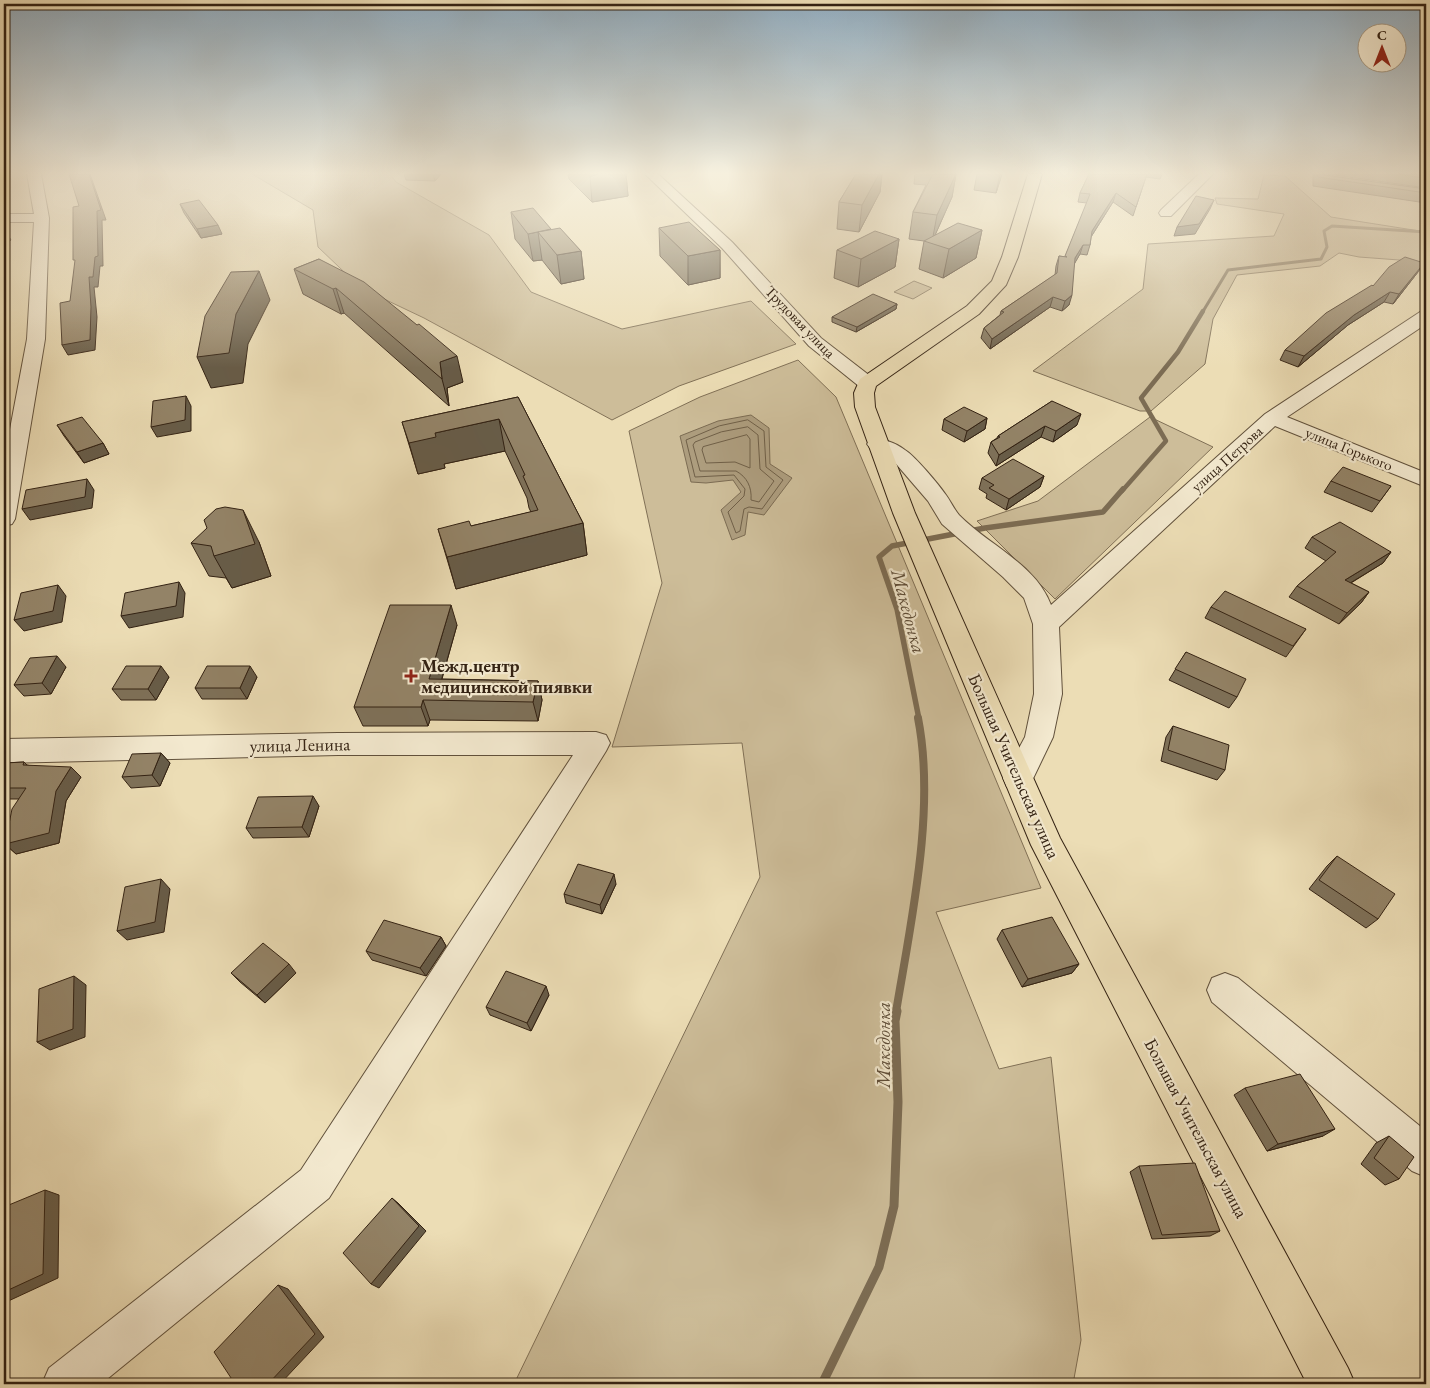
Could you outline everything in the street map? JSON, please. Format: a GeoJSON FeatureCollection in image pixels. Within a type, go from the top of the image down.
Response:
{"type":"FeatureCollection","features":[{"type":"Feature","properties":{"kind":"main road"},"geometry":{"type":"LineString","coordinates":[[867,383],[973,310],[1000,282],[1015,239]]}},
{"type":"Feature","properties":{"kind":"main road","name":"Большая Учительская улица"},"geometry":{"type":"LineString","coordinates":[[867,383],[864,393],[865,407],[877,444],[904,513],[1047,845],[1332,1384]]}},
{"type":"Feature","properties":{"kind":"street"},"geometry":{"type":"LineString","coordinates":[[4,519],[36,339],[41,239]]}},
{"type":"Feature","properties":{"kind":"street","name":"Трудовая улица"},"geometry":{"type":"LineString","coordinates":[[719,239],[815,342],[867,383]]}},
{"type":"Feature","properties":{"kind":"street","name":"улица Петрова"},"geometry":{"type":"LineString","coordinates":[[1046,624],[1272,418],[1426,316]]}},
{"type":"Feature","properties":{"kind":"street"},"geometry":{"type":"LineString","coordinates":[[4,406],[24,406]]}},
{"type":"Feature","properties":{"kind":"street","name":"улица Горького"},"geometry":{"type":"LineString","coordinates":[[1272,418],[1426,481]]}},
{"type":"Feature","properties":{"kind":"street"},"geometry":{"type":"LineString","coordinates":[[877,444],[898,454],[937,498],[950,519],[1012,570],[1035,594],[1046,624],[1048,694],[1039,737],[1018,778]]}},
{"type":"Feature","properties":{"kind":"street","name":"улица Ленина"},"geometry":{"type":"LineString","coordinates":[[4,751],[338,744],[596,743],[315,1184],[65,1384]]}},
{"type":"Feature","properties":{"kind":"street"},"geometry":{"type":"LineString","coordinates":[[1225,990],[1426,1157]]}},
{"type":"Feature","properties":{"kind":"shaded area"},"geometry":{"type":"Polygon","coordinates":[[[317,239],[492,239],[531,292],[622,329],[751,301],[796,344],[679,386],[612,420],[424,318],[361,288],[318,247],[317,239]]]}},
{"type":"Feature","properties":{"kind":"shaded area"},"geometry":{"type":"Polygon","coordinates":[[[1230,239],[1426,239],[1426,262],[1359,257],[1339,253],[1320,266],[1237,275],[1213,319],[1205,364],[1151,411],[1140,411],[1033,371],[1143,289],[1148,244],[1230,239]]]}},
{"type":"Feature","properties":{"kind":"shaded area"},"geometry":{"type":"Polygon","coordinates":[[[914,281],[932,288],[913,299],[894,292],[914,281]]]}},
{"type":"Feature","properties":{"kind":"shaded area"},"geometry":{"type":"Polygon","coordinates":[[[798,360],[836,397],[1041,888],[936,912],[999,1069],[1051,1057],[1081,1340],[1073,1384],[514,1384],[760,877],[742,743],[612,747],[662,583],[629,431],[700,397],[798,360]]]}},
{"type":"Feature","properties":{"kind":"shaded area"},"geometry":{"type":"Polygon","coordinates":[[[1150,417],[1213,447],[1055,599],[977,521],[1038,501],[1150,417]]]}},
{"type":"Feature","properties":{"kind":"water"},"geometry":{"type":"Polygon","coordinates":[[[751,415],[769,428],[770,464],[792,478],[764,515],[748,512],[745,535],[732,540],[721,510],[741,492],[733,480],[706,483],[691,482],[680,436],[718,421],[751,415]]]}},
{"type":"Feature","properties":{"kind":"building"},"geometry":{"type":"Polygon","coordinates":[[[73,239],[98,239],[98,256],[95,257],[93,277],[89,277],[91,307],[90,340],[62,345],[60,303],[70,301],[75,260],[73,260],[73,239]]]}},
{"type":"Feature","properties":{"kind":"building"},"geometry":{"type":"Polygon","coordinates":[[[544,239],[570,239],[581,251],[557,255],[544,239]]]}},
{"type":"Feature","properties":{"kind":"building"},"geometry":{"type":"Polygon","coordinates":[[[670,239],[708,239],[720,250],[688,256],[670,239]]]}},
{"type":"Feature","properties":{"kind":"building"},"geometry":{"type":"Polygon","coordinates":[[[859,239],[899,239],[861,259],[837,250],[859,239]]]}},
{"type":"Feature","properties":{"kind":"building"},"geometry":{"type":"Polygon","coordinates":[[[928,239],[967,239],[949,249],[924,241],[928,239]]]}},
{"type":"Feature","properties":{"kind":"building"},"geometry":{"type":"Polygon","coordinates":[[[1072,239],[1091,239],[1090,245],[1083,245],[1075,258],[1072,295],[1065,301],[1053,297],[992,339],[984,328],[1004,312],[1001,311],[1057,273],[1059,256],[1067,257],[1065,256],[1072,239]]]}},
{"type":"Feature","properties":{"kind":"building"},"geometry":{"type":"Polygon","coordinates":[[[1405,257],[1424,263],[1399,294],[1390,292],[1354,315],[1304,356],[1285,350],[1326,313],[1373,286],[1389,267],[1405,257]]]}},
{"type":"Feature","properties":{"kind":"building"},"geometry":{"type":"Polygon","coordinates":[[[319,259],[364,282],[457,356],[440,362],[442,379],[336,288],[333,289],[294,269],[319,259]]]}},
{"type":"Feature","properties":{"kind":"building"},"geometry":{"type":"Polygon","coordinates":[[[259,271],[236,314],[229,353],[197,357],[205,316],[231,272],[259,271]]]}},
{"type":"Feature","properties":{"kind":"building"},"geometry":{"type":"Polygon","coordinates":[[[873,294],[897,304],[857,327],[832,317],[873,294]]]}},
{"type":"Feature","properties":{"kind":"building"},"geometry":{"type":"Polygon","coordinates":[[[186,396],[185,420],[151,427],[153,401],[186,396]]]}},
{"type":"Feature","properties":{"kind":"building"},"geometry":{"type":"Polygon","coordinates":[[[518,397],[583,523],[447,557],[438,529],[469,521],[471,526],[538,510],[523,476],[525,475],[499,419],[435,433],[436,437],[409,443],[402,422],[518,397]]]}},
{"type":"Feature","properties":{"kind":"building"},"geometry":{"type":"Polygon","coordinates":[[[1052,401],[1081,414],[1056,431],[1045,426],[999,455],[991,442],[1052,401]]]}},
{"type":"Feature","properties":{"kind":"building"},"geometry":{"type":"Polygon","coordinates":[[[964,407],[987,418],[967,431],[944,419],[964,407]]]}},
{"type":"Feature","properties":{"kind":"building"},"geometry":{"type":"Polygon","coordinates":[[[82,417],[103,443],[77,452],[57,425],[82,417]]]}},
{"type":"Feature","properties":{"kind":"building"},"geometry":{"type":"Polygon","coordinates":[[[1013,459],[1044,476],[1009,499],[989,488],[994,485],[982,478],[1013,459]]]}},
{"type":"Feature","properties":{"kind":"building"},"geometry":{"type":"Polygon","coordinates":[[[1343,467],[1391,486],[1380,501],[1331,481],[1343,467]]]}},
{"type":"Feature","properties":{"kind":"building"},"geometry":{"type":"Polygon","coordinates":[[[87,479],[85,497],[22,509],[26,490],[87,479]]]}},
{"type":"Feature","properties":{"kind":"building"},"geometry":{"type":"Polygon","coordinates":[[[225,507],[243,510],[255,544],[214,556],[211,546],[191,543],[207,528],[204,520],[216,509],[225,507]]]}},
{"type":"Feature","properties":{"kind":"building"},"geometry":{"type":"Polygon","coordinates":[[[1340,522],[1391,552],[1345,580],[1369,592],[1347,613],[1297,586],[1336,552],[1312,537],[1340,522]]]}},
{"type":"Feature","properties":{"kind":"building"},"geometry":{"type":"Polygon","coordinates":[[[179,582],[176,606],[121,616],[125,593],[179,582]]]}},
{"type":"Feature","properties":{"kind":"building"},"geometry":{"type":"Polygon","coordinates":[[[58,585],[53,611],[14,620],[21,593],[58,585]]]}},
{"type":"Feature","properties":{"kind":"building"},"geometry":{"type":"Polygon","coordinates":[[[1225,591],[1306,629],[1293,646],[1211,607],[1225,591]]]}},
{"type":"Feature","properties":{"kind":"building"},"geometry":{"type":"Polygon","coordinates":[[[390,605],[451,605],[429,679],[538,681],[533,702],[423,700],[421,707],[354,707],[390,605]]]}},
{"type":"Feature","properties":{"kind":"building"},"geometry":{"type":"Polygon","coordinates":[[[1186,652],[1246,679],[1237,697],[1175,669],[1186,652]]]}},
{"type":"Feature","properties":{"kind":"building"},"geometry":{"type":"Polygon","coordinates":[[[57,656],[42,683],[14,685],[30,658],[57,656]]]}},
{"type":"Feature","properties":{"kind":"building"},"geometry":{"type":"Polygon","coordinates":[[[126,666],[161,666],[148,689],[112,689],[126,666]]]}},
{"type":"Feature","properties":{"kind":"building"},"geometry":{"type":"Polygon","coordinates":[[[207,666],[250,666],[240,688],[195,688],[207,666]]]}},
{"type":"Feature","properties":{"kind":"building"},"geometry":{"type":"Polygon","coordinates":[[[1173,726],[1229,745],[1225,770],[1168,750],[1173,726]]]}},
{"type":"Feature","properties":{"kind":"building"},"geometry":{"type":"Polygon","coordinates":[[[161,753],[152,775],[122,777],[132,754],[161,753]]]}},
{"type":"Feature","properties":{"kind":"building"},"geometry":{"type":"Polygon","coordinates":[[[24,762],[23,765],[71,767],[56,791],[49,833],[5,844],[12,809],[26,788],[4,788],[4,763],[24,762]]]}},
{"type":"Feature","properties":{"kind":"building"},"geometry":{"type":"Polygon","coordinates":[[[313,796],[302,827],[246,828],[258,797],[313,796]]]}},
{"type":"Feature","properties":{"kind":"building"},"geometry":{"type":"Polygon","coordinates":[[[1337,856],[1395,894],[1378,919],[1319,880],[1337,856]]]}},
{"type":"Feature","properties":{"kind":"building"},"geometry":{"type":"Polygon","coordinates":[[[578,864],[614,874],[600,905],[564,894],[578,864]]]}},
{"type":"Feature","properties":{"kind":"building"},"geometry":{"type":"Polygon","coordinates":[[[161,879],[155,922],[117,931],[125,887],[161,879]]]}},
{"type":"Feature","properties":{"kind":"building"},"geometry":{"type":"Polygon","coordinates":[[[1052,917],[1079,964],[1028,979],[1002,930],[1052,917]]]}},
{"type":"Feature","properties":{"kind":"building"},"geometry":{"type":"Polygon","coordinates":[[[384,920],[441,937],[420,968],[366,951],[384,920]]]}},
{"type":"Feature","properties":{"kind":"building"},"geometry":{"type":"Polygon","coordinates":[[[263,943],[289,964],[257,995],[231,973],[263,943]]]}},
{"type":"Feature","properties":{"kind":"building"},"geometry":{"type":"Polygon","coordinates":[[[506,971],[546,986],[527,1023],[486,1007],[506,971]]]}},
{"type":"Feature","properties":{"kind":"building"},"geometry":{"type":"Polygon","coordinates":[[[74,976],[73,1029],[37,1042],[39,989],[74,976]]]}},
{"type":"Feature","properties":{"kind":"building"},"geometry":{"type":"Polygon","coordinates":[[[1300,1074],[1335,1129],[1278,1144],[1245,1088],[1300,1074]]]}},
{"type":"Feature","properties":{"kind":"building"},"geometry":{"type":"Polygon","coordinates":[[[1389,1136],[1414,1157],[1399,1179],[1374,1158],[1389,1136]]]}},
{"type":"Feature","properties":{"kind":"building"},"geometry":{"type":"Polygon","coordinates":[[[1195,1163],[1220,1231],[1162,1235],[1139,1166],[1195,1163]]]}},
{"type":"Feature","properties":{"kind":"building"},"geometry":{"type":"Polygon","coordinates":[[[45,1190],[43,1274],[4,1292],[4,1207],[45,1190]]]}},
{"type":"Feature","properties":{"kind":"building"},"geometry":{"type":"Polygon","coordinates":[[[392,1198],[419,1226],[371,1284],[343,1253],[392,1198]]]}},
{"type":"Feature","properties":{"kind":"building"},"geometry":{"type":"Polygon","coordinates":[[[278,1285],[315,1334],[268,1384],[235,1384],[214,1352],[278,1285]]]}},
{"type":"Feature","properties":{"kind":"waterway","name":"Македонка"},"geometry":{"type":"LineString","coordinates":[[1202,313],[1228,270],[1321,259],[1327,247],[1325,239]]}},
{"type":"Feature","properties":{"kind":"waterway","name":"Македонка"},"geometry":{"type":"LineString","coordinates":[[1122,491],[1166,441],[1141,398],[1178,352],[1203,311]]}},
{"type":"Feature","properties":{"kind":"waterway","name":"Македонка"},"geometry":{"type":"LineString","coordinates":[[919,719],[897,609],[879,557],[892,546],[985,528],[1103,512],[1123,489]]}},
{"type":"Feature","properties":{"kind":"waterway","name":"Македонка"},"geometry":{"type":"LineString","coordinates":[[896,1012],[914,903],[923,827],[923,753],[918,718]]}},
{"type":"Feature","properties":{"kind":"waterway","name":"Македонка"},"geometry":{"type":"LineString","coordinates":[[822,1384],[879,1267],[894,1206],[898,1102],[895,1021],[897,1011]]}},
{"type":"Feature","properties":{"kind":"place","name":"Межд.центр медицинской пиявки"},"geometry":{"type":"Point","coordinates":[411,676]}}]}
